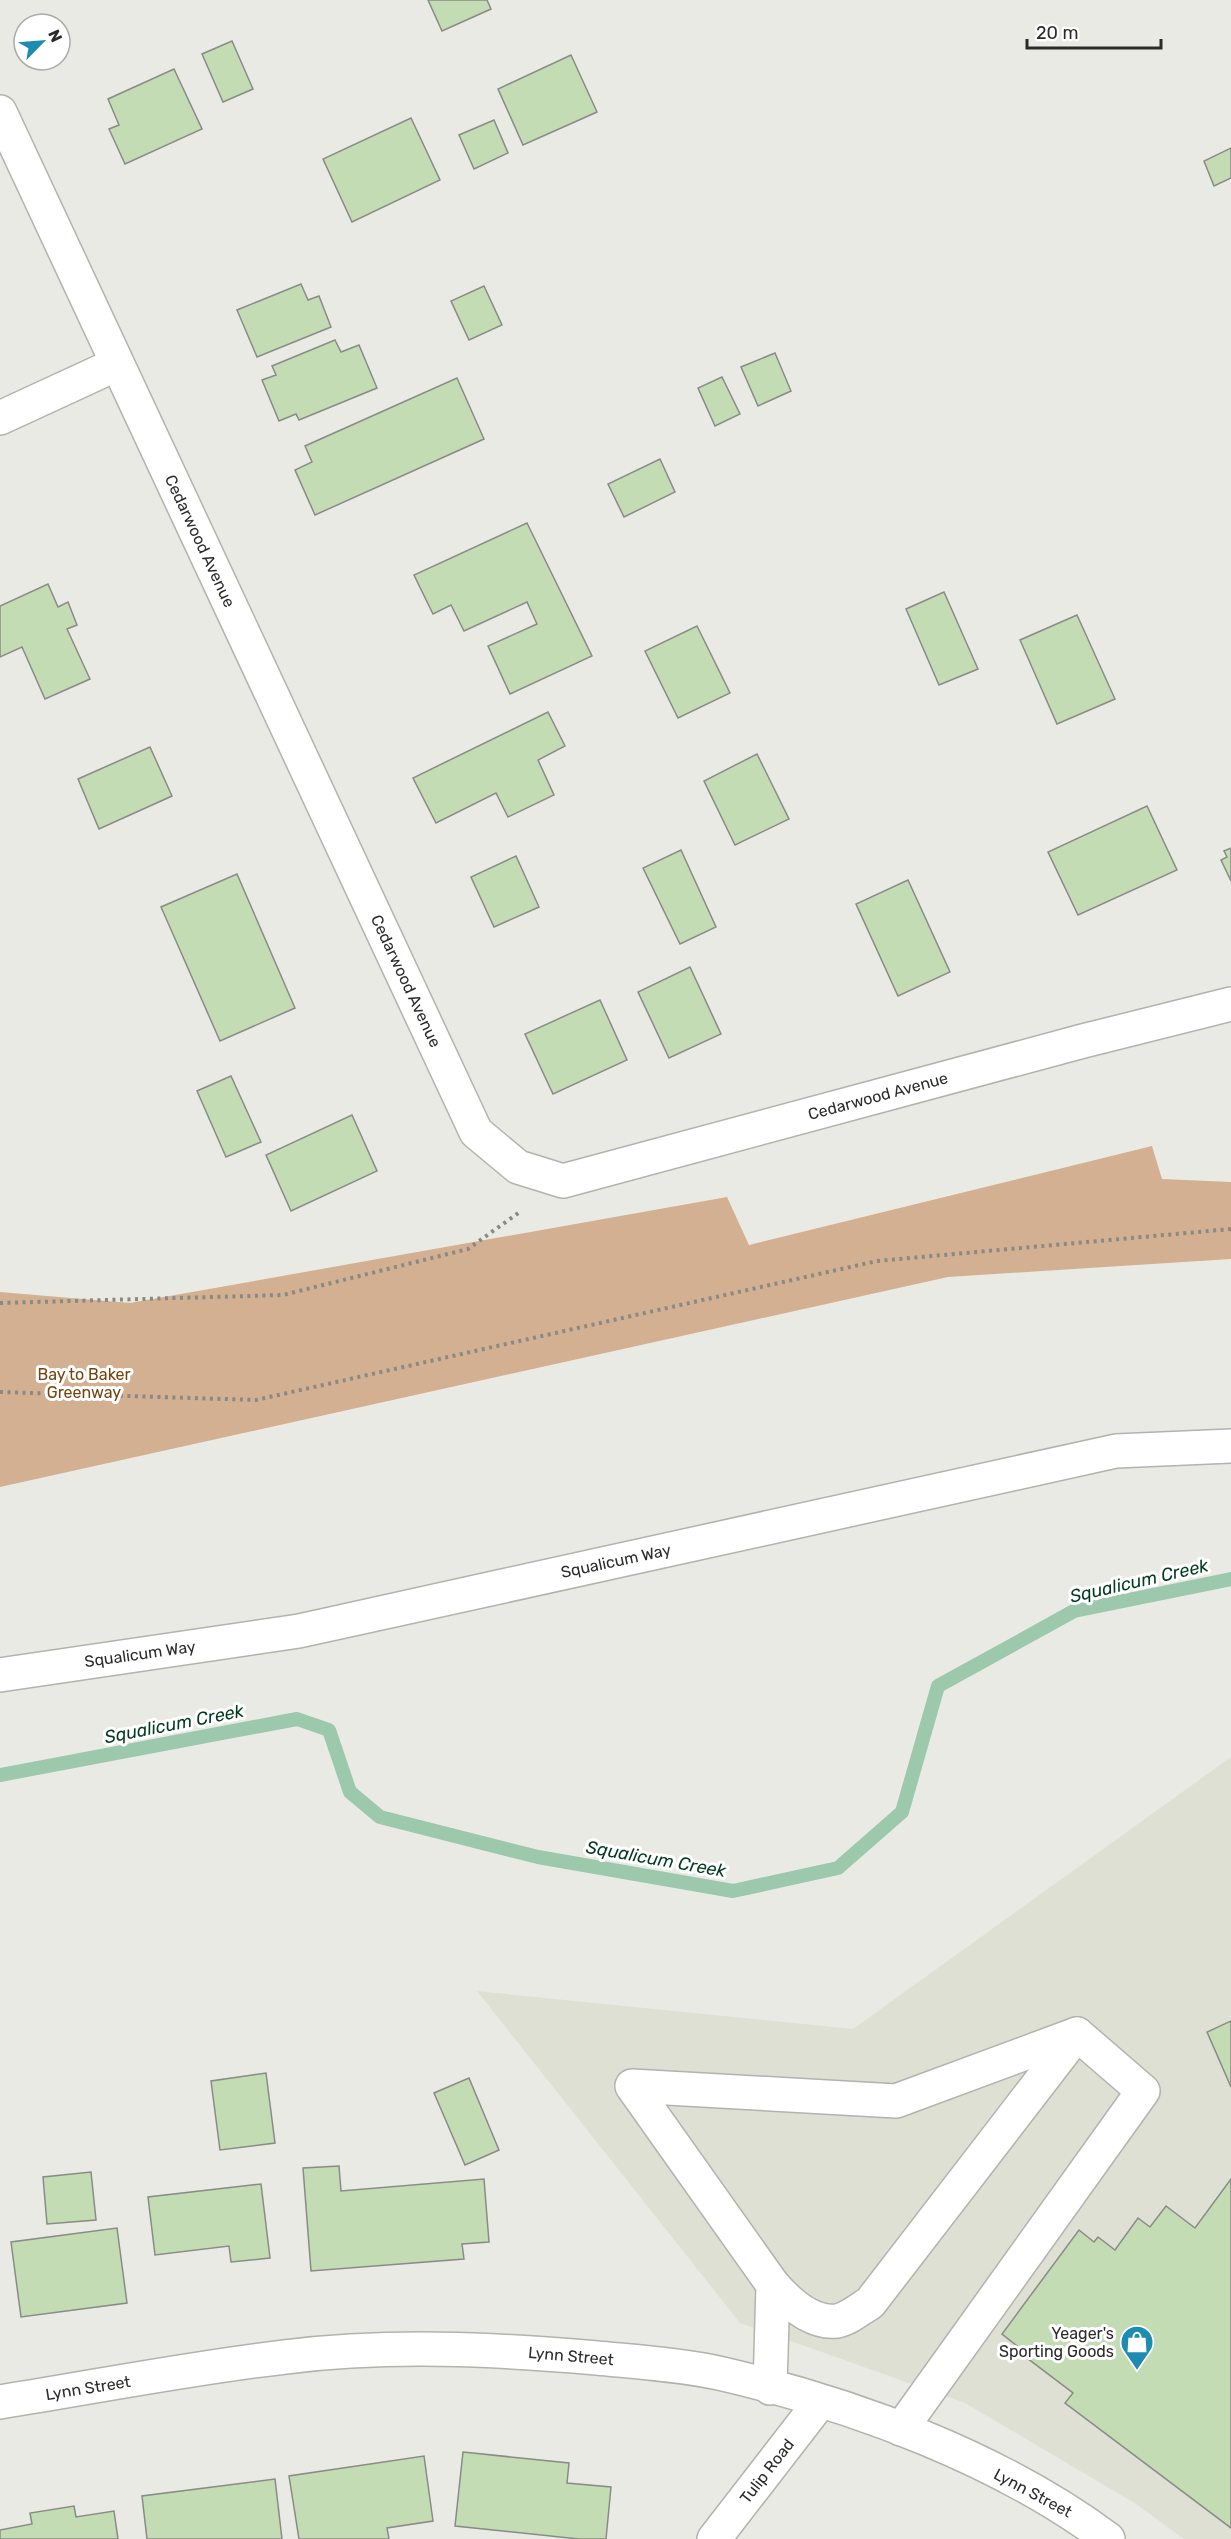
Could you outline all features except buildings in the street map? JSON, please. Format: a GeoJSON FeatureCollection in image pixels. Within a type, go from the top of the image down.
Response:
{"type":"FeatureCollection","features":[{"type":"Feature","properties":{"kind":"street","name":"Cedarwood Avenue"},"geometry":{"type":"LineString","coordinates":[[0,112],[476,1132],[518,1167],[563,1181],[1072,1044],[1231,1004]]}},
{"type":"Feature","properties":{"kind":"street"},"geometry":{"type":"LineString","coordinates":[[0,418],[117,364]]}},
{"type":"Feature","properties":{"kind":"street","name":"Squalicum Way"},"geometry":{"type":"LineString","coordinates":[[0,1675],[299,1631],[1116,1451],[1231,1446]]}},
{"type":"Feature","properties":{"kind":"street"},"geometry":{"type":"LineString","coordinates":[[1077,2034],[870,2303],[838,2321],[826,2320],[804,2312],[789,2302],[773,2285],[632,2086],[896,2101],[1077,2034]]}},
{"type":"Feature","properties":{"kind":"street"},"geometry":{"type":"LineString","coordinates":[[901,2429],[1143,2091],[1077,2034]]}},
{"type":"Feature","properties":{"kind":"street"},"geometry":{"type":"LineString","coordinates":[[770,2388],[773,2285]]}},
{"type":"Feature","properties":{"kind":"street","name":"Lynn Street"},"geometry":{"type":"LineString","coordinates":[[0,2402],[286,2357],[401,2349],[504,2350],[622,2361],[721,2374],[820,2402],[901,2429],[1000,2474],[1072,2529],[1108,2539]]}},
{"type":"Feature","properties":{"kind":"street","name":"Tulip Road"},"geometry":{"type":"LineString","coordinates":[[714,2539],[820,2402]]}},
{"type":"Feature","properties":{"kind":"path"},"geometry":{"type":"LineString","coordinates":[[0,1304],[283,1294],[468,1249],[563,1181]]}},
{"type":"Feature","properties":{"kind":"path"},"geometry":{"type":"LineString","coordinates":[[0,1392],[256,1400],[877,1261],[1231,1229]]}},
{"type":"Feature","properties":{"kind":"shaded area"},"geometry":{"type":"Polygon","coordinates":[[[1231,1757],[1231,2539],[1184,2539],[1136,2504],[965,2403],[740,2323],[477,1991],[853,2029],[1231,1757]]]}},
{"type":"Feature","properties":{"kind":"green space","name":"Bay to Baker Greenway"},"geometry":{"type":"Polygon","coordinates":[[[1152,1146],[1162,1179],[1231,1182],[1231,1259],[948,1277],[0,1487],[0,1292],[130,1303],[727,1197],[749,1245],[1152,1146]]]}},
{"type":"Feature","properties":{"kind":"waterway","name":"Squalicum Creek"},"geometry":{"type":"LineString","coordinates":[[0,1775],[297,1719],[329,1730],[350,1792],[380,1817],[538,1857],[733,1891],[838,1868],[902,1812],[938,1686],[1074,1611],[1231,1579]]}},
{"type":"Feature","properties":{"kind":"place","name":"Yeager's Sporting Goods"},"geometry":{"type":"Point","coordinates":[1137,2371]}}]}
